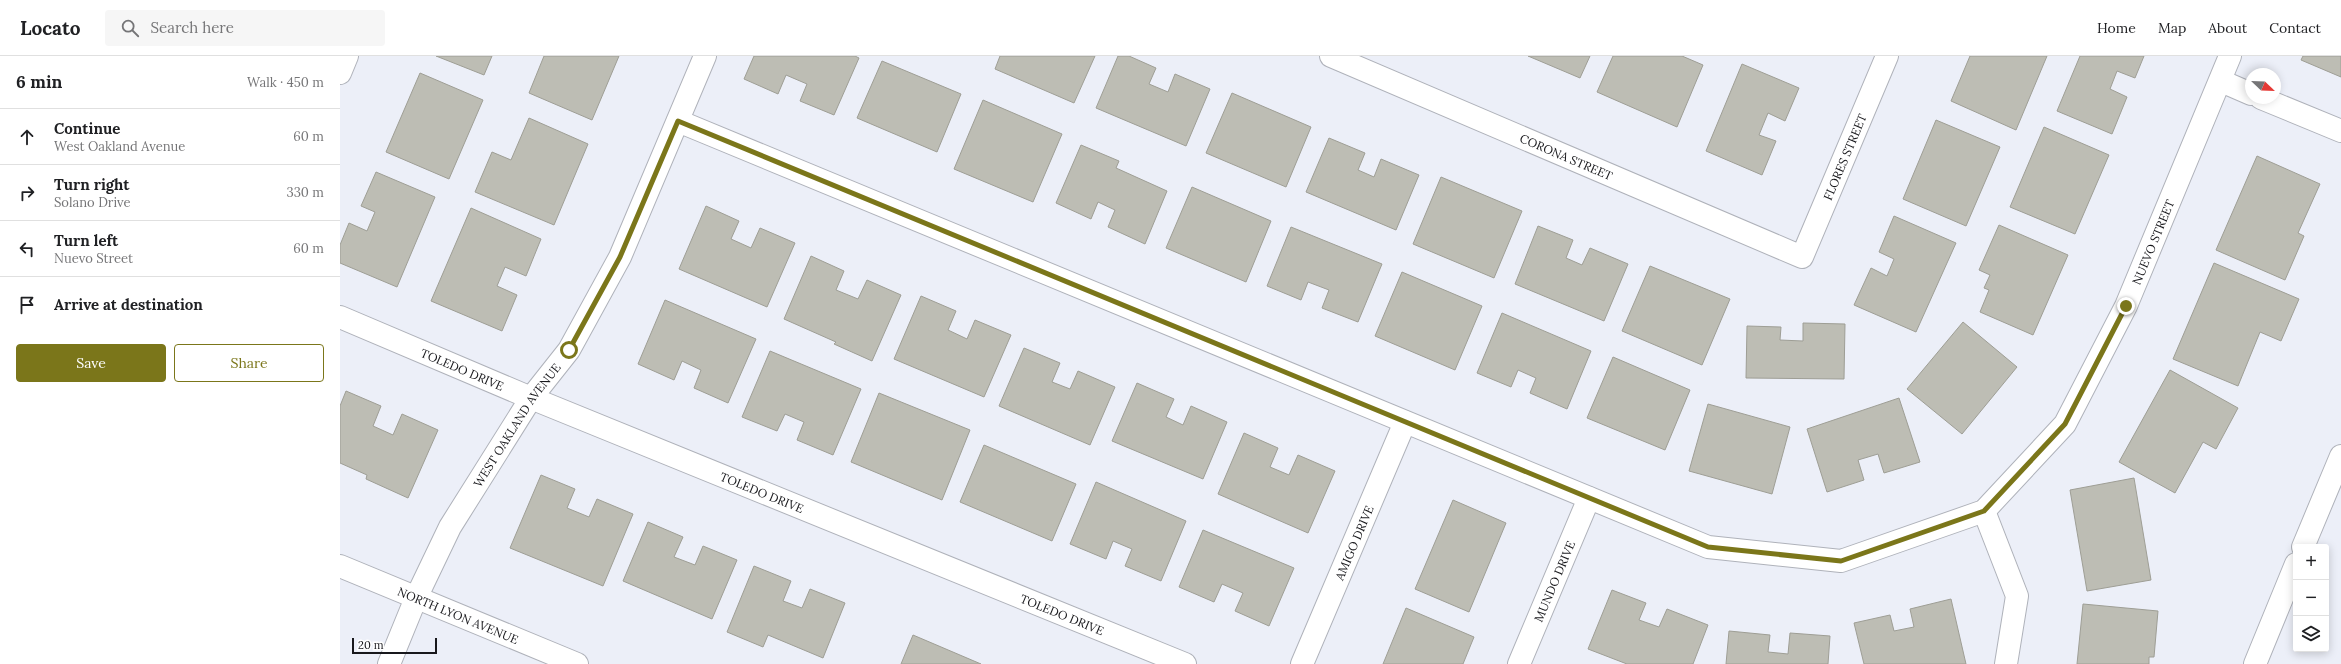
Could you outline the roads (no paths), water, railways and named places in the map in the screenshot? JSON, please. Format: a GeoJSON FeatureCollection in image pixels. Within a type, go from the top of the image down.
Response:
{"type":"FeatureCollection","features":[{"type":"Feature","properties":{"kind":"street"},"geometry":{"type":"LineString","coordinates":[[340,73],[347,56]]}},
{"type":"Feature","properties":{"kind":"street","name":"WEST OAKLAND AVENUE"},"geometry":{"type":"LineString","coordinates":[[389,664],[416,598],[450,527],[531,398],[569,350],[620,257],[705,56]]}},
{"type":"Feature","properties":{"kind":"street","name":"CORONA STREET"},"geometry":{"type":"LineString","coordinates":[[1331,56],[1802,257]]}},
{"type":"Feature","properties":{"kind":"street","name":"FLORES STREET"},"geometry":{"type":"LineString","coordinates":[[1802,257],[1887,56]]}},
{"type":"Feature","properties":{"kind":"street","name":"NUEVO STREET"},"geometry":{"type":"LineString","coordinates":[[1984,511],[2065,424],[2126,306],[2221,81],[2230,56]]}},
{"type":"Feature","properties":{"kind":"street"},"geometry":{"type":"LineString","coordinates":[[2221,81],[2245,91]]}},
{"type":"Feature","properties":{"kind":"street"},"geometry":{"type":"LineString","coordinates":[[2275,104],[2341,132]]}},
{"type":"Feature","properties":{"kind":"street"},"geometry":{"type":"LineString","coordinates":[[678,121],[1708,547],[1841,561],[1984,511],[2018,596],[2006,664]]}},
{"type":"Feature","properties":{"kind":"street","name":"TOLEDO DRIVE"},"geometry":{"type":"LineString","coordinates":[[340,317],[531,398],[1185,664]]}},
{"type":"Feature","properties":{"kind":"street","name":"AMIGO DRIVE"},"geometry":{"type":"LineString","coordinates":[[1302,664],[1405,422]]}},
{"type":"Feature","properties":{"kind":"street"},"geometry":{"type":"LineString","coordinates":[[2304,544],[2340,461]]}},
{"type":"Feature","properties":{"kind":"street","name":"MUNDO DRIVE"},"geometry":{"type":"LineString","coordinates":[[1519,664],[1589,498]]}},
{"type":"Feature","properties":{"kind":"street","name":"NORTH LYON AVENUE"},"geometry":{"type":"LineString","coordinates":[[340,566],[577,664]]}},
{"type":"Feature","properties":{"kind":"street"},"geometry":{"type":"LineString","coordinates":[[2254,664],[2293,571]]}}]}
